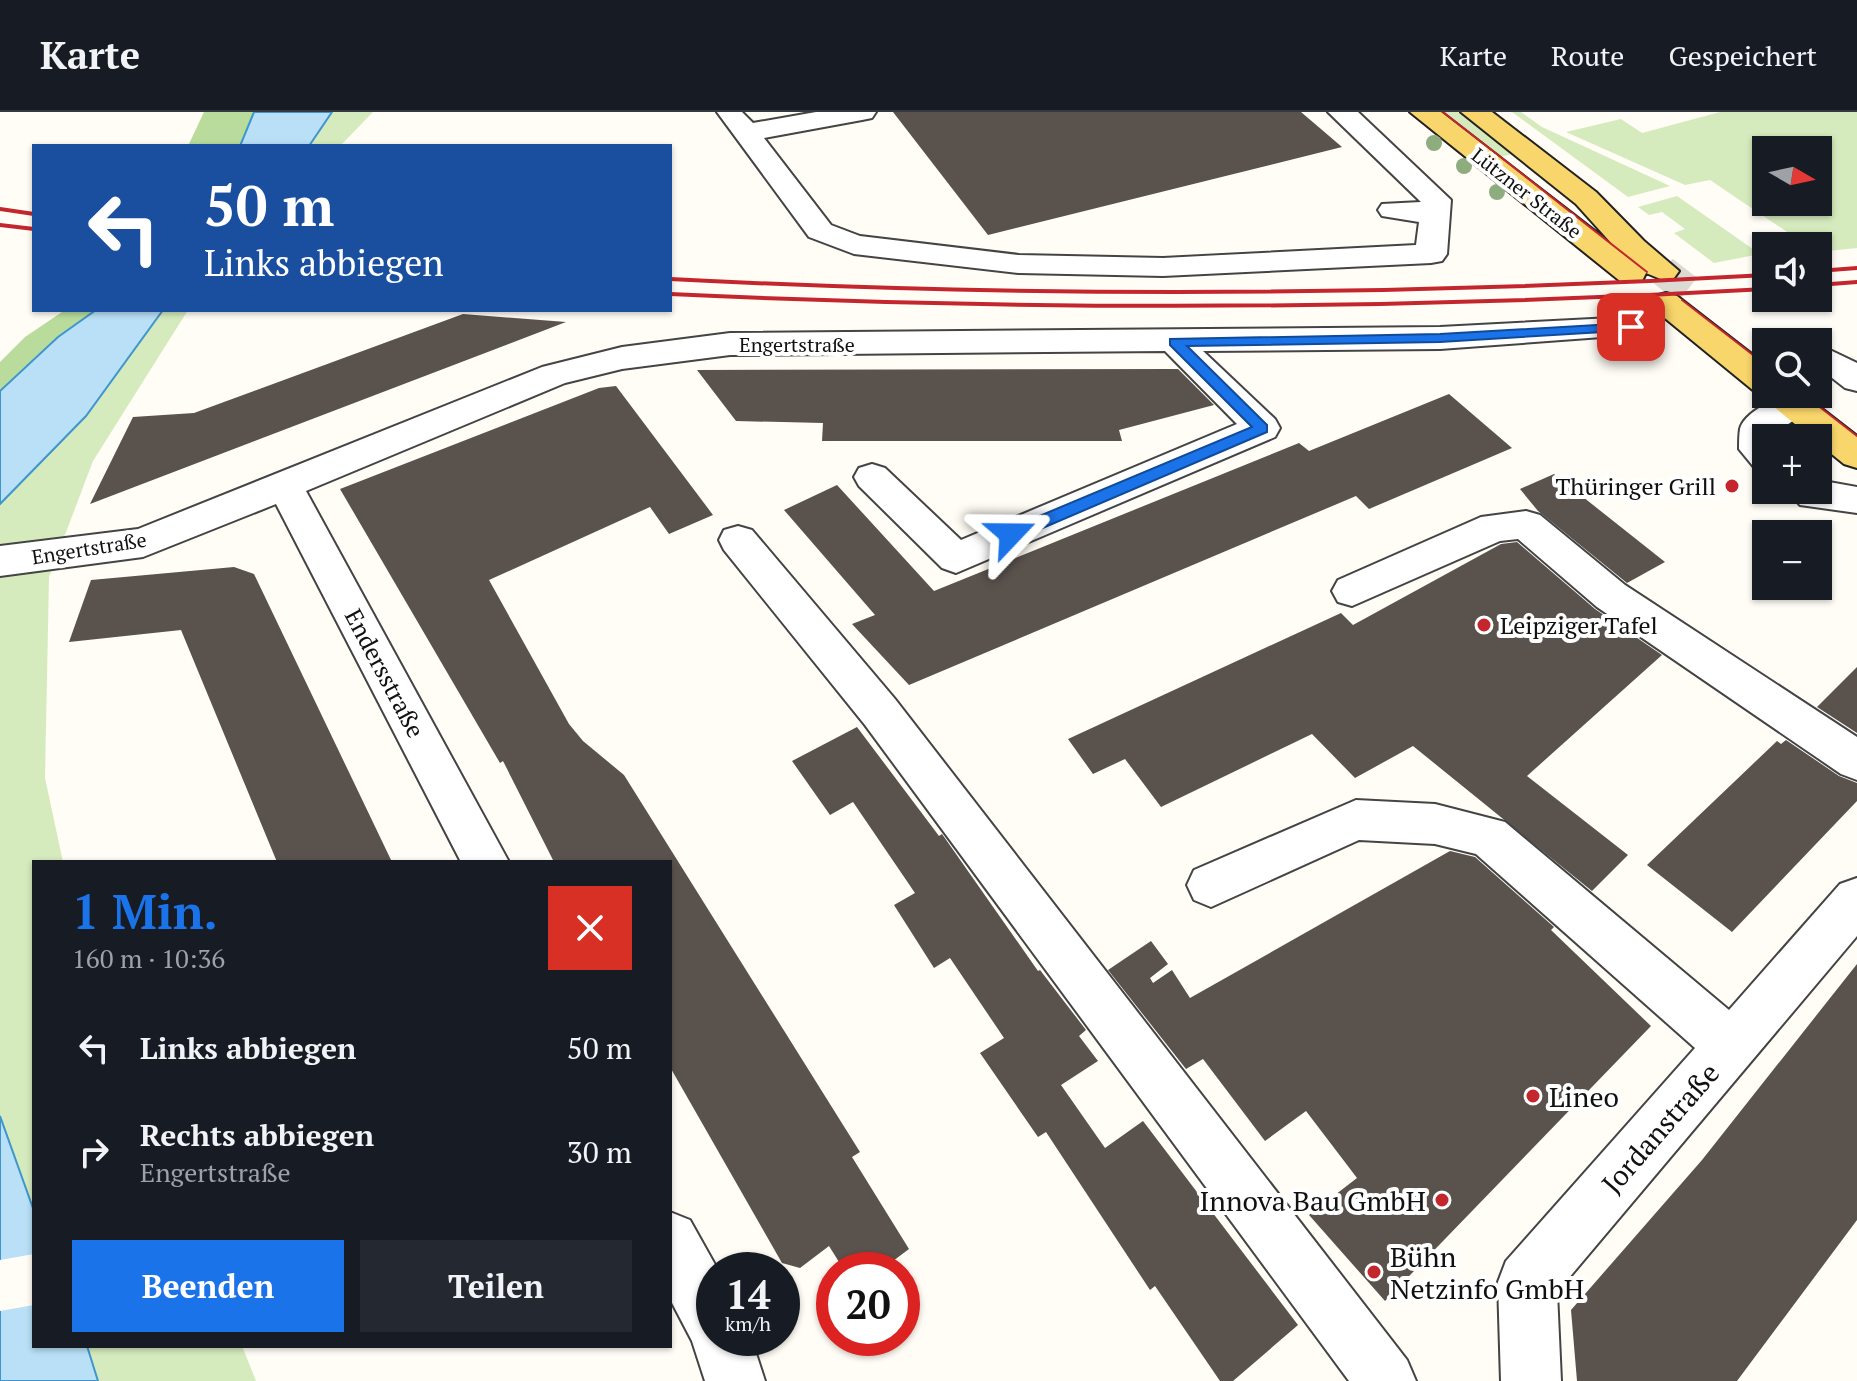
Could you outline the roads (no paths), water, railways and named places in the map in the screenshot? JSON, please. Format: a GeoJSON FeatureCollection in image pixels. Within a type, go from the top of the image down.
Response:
{"type":"FeatureCollection","features":[{"type":"Feature","properties":{"kind":"main road","name":"Lützner Straße"},"geometry":{"type":"LineString","coordinates":[[1424,112],[1632,261]]}},
{"type":"Feature","properties":{"kind":"main road","name":"Lützner Straße"},"geometry":{"type":"LineString","coordinates":[[1475,112],[1586,198],[1632,261]]}},
{"type":"Feature","properties":{"kind":"main road"},"geometry":{"type":"LineString","coordinates":[[1632,261],[1752,342]]}},
{"type":"Feature","properties":{"kind":"main road"},"geometry":{"type":"LineString","coordinates":[[1676,291],[1752,346]]}},
{"type":"Feature","properties":{"kind":"main road"},"geometry":{"type":"LineString","coordinates":[[1832,403],[1857,421]]}},
{"type":"Feature","properties":{"kind":"main road"},"geometry":{"type":"LineString","coordinates":[[1824,408],[1857,455]]}},
{"type":"Feature","properties":{"kind":"street"},"geometry":{"type":"LineString","coordinates":[[737,123],[862,112]]}},
{"type":"Feature","properties":{"kind":"street"},"geometry":{"type":"LineString","coordinates":[[737,123],[820,231],[854,245],[1019,264],[1163,267],[1431,254],[1436,200],[1342,112]]}},
{"type":"Feature","properties":{"kind":"street"},"geometry":{"type":"LineString","coordinates":[[1393,210],[1435,215]]}},
{"type":"Feature","properties":{"kind":"street"},"geometry":{"type":"LineString","coordinates":[[820,231],[866,230]]}},
{"type":"Feature","properties":{"kind":"street","name":"Engertstraße"},"geometry":{"type":"LineString","coordinates":[[0,561],[88,553],[143,543],[554,375],[668,350],[730,344],[1440,338],[1631,327]]}},
{"type":"Feature","properties":{"kind":"street"},"geometry":{"type":"LineString","coordinates":[[872,477],[956,558],[1262,428],[1175,342]]}},
{"type":"Feature","properties":{"kind":"street"},"geometry":{"type":"LineString","coordinates":[[1762,424],[1781,408]]}},
{"type":"Feature","properties":{"kind":"street","name":"Endersstraße"},"geometry":{"type":"LineString","coordinates":[[284,484],[484,860]]}},
{"type":"Feature","properties":{"kind":"street"},"geometry":{"type":"LineString","coordinates":[[1832,498],[1857,500]]}},
{"type":"Feature","properties":{"kind":"street"},"geometry":{"type":"LineString","coordinates":[[1352,591],[1495,527],[1526,525],[1611,596],[1857,761]]}},
{"type":"Feature","properties":{"kind":"street"},"geometry":{"type":"LineString","coordinates":[[738,540],[880,712],[1386,1381]]}},
{"type":"Feature","properties":{"kind":"street"},"geometry":{"type":"LineString","coordinates":[[1211,885],[1356,820],[1435,824],[1489,836],[1731,1046]]}},
{"type":"Feature","properties":{"kind":"street","name":"Jordanstraße"},"geometry":{"type":"LineString","coordinates":[[1531,1381],[1527,1282],[1857,900]]}},
{"type":"Feature","properties":{"kind":"street"},"geometry":{"type":"LineString","coordinates":[[672,1244],[696,1288]]}},
{"type":"Feature","properties":{"kind":"street"},"geometry":{"type":"LineString","coordinates":[[727,1356],[735,1381]]}},
{"type":"Feature","properties":{"kind":"water"},"geometry":{"type":"Polygon","coordinates":[[[254,112],[332,112],[310,144],[241,144],[254,112]]]}},
{"type":"Feature","properties":{"kind":"water"},"geometry":{"type":"Polygon","coordinates":[[[93,312],[162,312],[86,416],[0,504],[0,391],[58,337],[93,312]]]}},
{"type":"Feature","properties":{"kind":"water"},"geometry":{"type":"Polygon","coordinates":[[[0,1116],[32,1205],[32,1348],[88,1348],[98,1381],[0,1381],[0,1116]]]}},
{"type":"Feature","properties":{"kind":"tunnel"},"geometry":{"type":"LineString","coordinates":[[1663,271],[1699,299]]}},
{"type":"Feature","properties":{"kind":"tram line"},"geometry":{"type":"LineString","coordinates":[[1443,112],[1647,272]]}},
{"type":"Feature","properties":{"kind":"tram line"},"geometry":{"type":"LineString","coordinates":[[1682,300],[1752,354]]}},
{"type":"Feature","properties":{"kind":"tram line"},"geometry":{"type":"LineString","coordinates":[[1821,408],[1857,436]]}},
{"type":"Feature","properties":{"kind":"railway"},"geometry":{"type":"LineString","coordinates":[[0,209],[32,214]]}},
{"type":"Feature","properties":{"kind":"railway"},"geometry":{"type":"LineString","coordinates":[[0,225],[32,229]]}},
{"type":"Feature","properties":{"kind":"railway"},"geometry":{"type":"LineString","coordinates":[[1832,270],[1857,268]]}},
{"type":"Feature","properties":{"kind":"railway"},"geometry":{"type":"LineString","coordinates":[[672,279],[944,289],[1218,292],[1492,287],[1752,276]]}},
{"type":"Feature","properties":{"kind":"railway"},"geometry":{"type":"LineString","coordinates":[[1832,284],[1857,282]]}},
{"type":"Feature","properties":{"kind":"railway"},"geometry":{"type":"LineString","coordinates":[[672,294],[944,303],[1218,306],[1492,301],[1752,290]]}},
{"type":"Feature","properties":{"kind":"place","name":"Thüringer Grill"},"geometry":{"type":"Point","coordinates":[1732,486]}},
{"type":"Feature","properties":{"kind":"place","name":"Leipziger Tafel"},"geometry":{"type":"Point","coordinates":[1484,625]}},
{"type":"Feature","properties":{"kind":"place","name":"Lineo"},"geometry":{"type":"Point","coordinates":[1533,1096]}},
{"type":"Feature","properties":{"kind":"place","name":"Innova Bau GmbH"},"geometry":{"type":"Point","coordinates":[1442,1200]}},
{"type":"Feature","properties":{"kind":"place","name":"Bühn Netzinfo GmbH"},"geometry":{"type":"Point","coordinates":[1374,1272]}}]}
